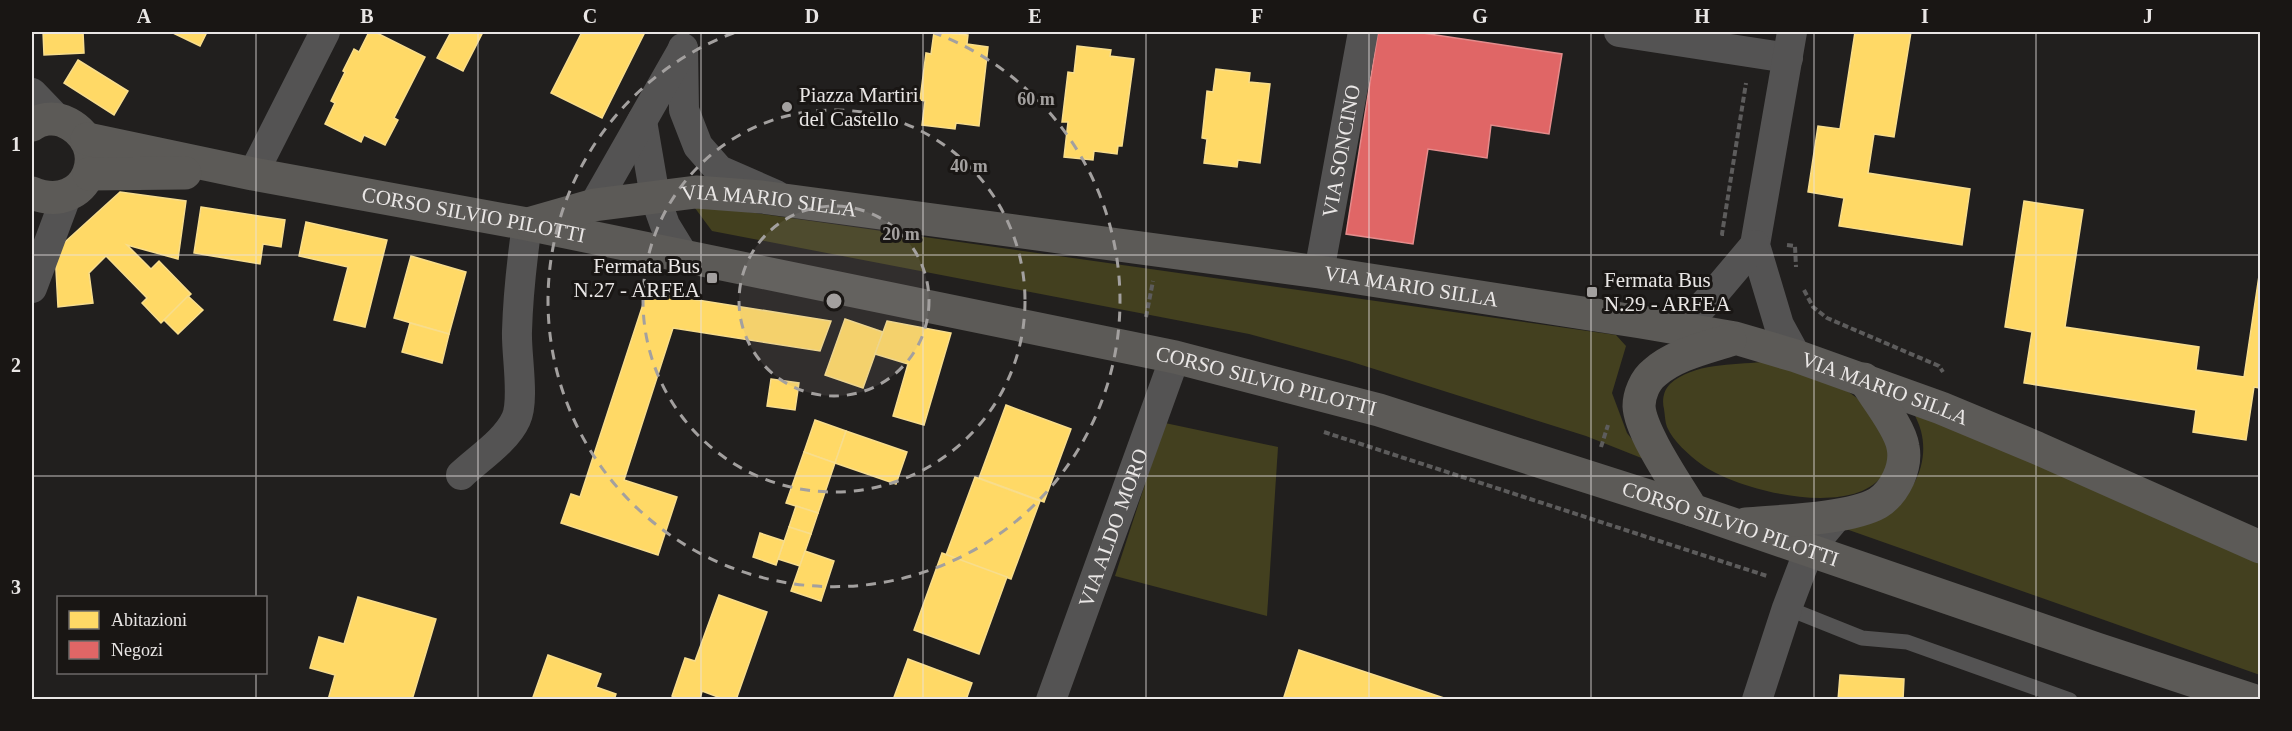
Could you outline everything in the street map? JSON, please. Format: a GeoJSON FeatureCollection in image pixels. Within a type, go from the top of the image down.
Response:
{"type":"FeatureCollection","features":[{"type":"Feature","properties":{"kind":"street"},"geometry":{"type":"LineString","coordinates":[[253,174],[325,32]]}},
{"type":"Feature","properties":{"kind":"street","name":"VIA SONCINO"},"geometry":{"type":"LineString","coordinates":[[1319,272],[1363,32]]}},
{"type":"Feature","properties":{"kind":"street"},"geometry":{"type":"LineString","coordinates":[[1619,32],[1751,52],[1790,45],[1755,243],[1779,326],[1796,356]]}},
{"type":"Feature","properties":{"kind":"street"},"geometry":{"type":"LineString","coordinates":[[594,205],[688,40]]}},
{"type":"Feature","properties":{"kind":"street"},"geometry":{"type":"LineString","coordinates":[[688,40],[684,110],[698,146],[719,170],[785,199]]}},
{"type":"Feature","properties":{"kind":"street"},"geometry":{"type":"LineString","coordinates":[[32,193],[46,199],[66,197],[80,188],[89,174],[92,156],[87,139],[75,126],[38,115]]}},
{"type":"Feature","properties":{"kind":"street"},"geometry":{"type":"LineString","coordinates":[[642,121],[655,197],[665,225],[684,256]]}},
{"type":"Feature","properties":{"kind":"street","name":"CORSO SILVIO PILOTTI"},"geometry":{"type":"LineString","coordinates":[[87,139],[253,174],[527,224],[1175,357],[1379,410],[1736,524],[1804,564],[2097,649],[2252,699]]}},
{"type":"Feature","properties":{"kind":"street","name":"CORSO SILVIO PILOTTI"},"geometry":{"type":"LineString","coordinates":[[89,174],[253,174]]}},
{"type":"Feature","properties":{"kind":"street","name":"VIA MARIO SILLA"},"geometry":{"type":"LineString","coordinates":[[527,224],[594,205],[696,192],[785,199],[1319,272],[1735,338],[1864,379],[2037,448],[2260,547]]}},
{"type":"Feature","properties":{"kind":"street"},"geometry":{"type":"LineString","coordinates":[[32,288],[66,197]]}},
{"type":"Feature","properties":{"kind":"street"},"geometry":{"type":"LineString","coordinates":[[461,475],[511,429],[518,415],[520,400],[517,332],[519,282],[527,224]]}},
{"type":"Feature","properties":{"kind":"street"},"geometry":{"type":"LineString","coordinates":[[1681,329],[1712,296],[1755,243]]}},
{"type":"Feature","properties":{"kind":"street"},"geometry":{"type":"LineString","coordinates":[[1692,510],[1647,431],[1639,407],[1642,390],[1653,374],[1675,360],[1735,338]]}},
{"type":"Feature","properties":{"kind":"street","name":"VIA ALDO MORO"},"geometry":{"type":"LineString","coordinates":[[1051,699],[1175,357]]}},
{"type":"Feature","properties":{"kind":"street"},"geometry":{"type":"LineString","coordinates":[[1736,524],[1839,514],[1878,502],[1894,487],[1902,471],[1904,448],[1898,431],[1864,379]]}},
{"type":"Feature","properties":{"kind":"street"},"geometry":{"type":"LineString","coordinates":[[1757,699],[1804,564],[1839,514]]}},
{"type":"Feature","properties":{"kind":"lane"},"geometry":{"type":"LineString","coordinates":[[1787,608],[1862,638],[1907,642],[2070,699]]}},
{"type":"Feature","properties":{"kind":"path"},"geometry":{"type":"LineString","coordinates":[[1751,52],[1722,234],[1755,243],[1795,246],[1796,277]]}},
{"type":"Feature","properties":{"kind":"path"},"geometry":{"type":"LineString","coordinates":[[1140,351],[1159,250]]}},
{"type":"Feature","properties":{"kind":"path"},"geometry":{"type":"LineString","coordinates":[[1802,287],[1813,307],[1827,318],[1939,366],[1944,374]]}},
{"type":"Feature","properties":{"kind":"path"},"geometry":{"type":"LineString","coordinates":[[1324,432],[1762,576],[1804,564]]}},
{"type":"Feature","properties":{"kind":"shaded area"},"geometry":{"type":"Polygon","coordinates":[[[692,204],[1616,335],[1626,346],[1612,393],[1627,433],[1649,461],[1586,436],[1349,361],[1249,334],[712,231],[692,204]]]}},
{"type":"Feature","properties":{"kind":"shaded area"},"geometry":{"type":"Polygon","coordinates":[[[1762,362],[1819,378],[1850,393],[1862,402],[1891,437],[1889,460],[1884,473],[1869,487],[1848,495],[1823,498],[1795,496],[1767,491],[1718,474],[1687,452],[1673,437],[1666,425],[1663,399],[1670,384],[1679,377],[1702,369],[1762,362]]]}},
{"type":"Feature","properties":{"kind":"shaded area"},"geometry":{"type":"Polygon","coordinates":[[[1912,409],[2260,562],[2260,675],[1846,529],[1863,525],[1891,509],[1901,501],[1915,481],[1923,457],[1923,444],[1920,428],[1912,409]]]}},
{"type":"Feature","properties":{"kind":"shaded area"},"geometry":{"type":"Polygon","coordinates":[[[1165,423],[1278,447],[1267,616],[1115,576],[1165,423]]]}},
{"type":"Feature","properties":{"kind":"building: Abitazioni"},"geometry":{"type":"Polygon","coordinates":[[[43,32],[83,32],[84,53],[44,55],[43,32]]]}},
{"type":"Feature","properties":{"kind":"building: Abitazioni"},"geometry":{"type":"Polygon","coordinates":[[[171,32],[207,32],[200,46],[171,32]]]}},
{"type":"Feature","properties":{"kind":"building: Abitazioni"},"geometry":{"type":"Polygon","coordinates":[[[369,32],[375,32],[425,57],[394,118],[398,120],[385,145],[364,135],[361,142],[325,124],[335,103],[331,101],[345,72],[343,71],[354,49],[359,52],[369,32]]]}},
{"type":"Feature","properties":{"kind":"building: Abitazioni"},"geometry":{"type":"Polygon","coordinates":[[[451,32],[483,32],[463,71],[437,58],[451,32]]]}},
{"type":"Feature","properties":{"kind":"building: Abitazioni"},"geometry":{"type":"Polygon","coordinates":[[[582,32],[645,32],[602,118],[551,93],[582,32]]]}},
{"type":"Feature","properties":{"kind":"building: Abitazioni"},"geometry":{"type":"Polygon","coordinates":[[[934,32],[968,35],[967,44],[988,47],[979,126],[956,123],[955,129],[922,125],[925,101],[920,100],[926,53],[931,54],[934,32]]]}},
{"type":"Feature","properties":{"kind":"building: Abitazioni"},"geometry":{"type":"Polygon","coordinates":[[[1855,32],[1911,32],[1894,137],[1874,134],[1868,173],[1970,189],[1962,245],[1839,226],[1844,198],[1808,192],[1818,126],[1840,129],[1855,32]]]}},
{"type":"Feature","properties":{"kind":"building: Abitazioni"},"geometry":{"type":"Polygon","coordinates":[[[1077,46],[1111,50],[1110,56],[1134,59],[1122,146],[1118,146],[1117,154],[1094,151],[1093,160],[1064,157],[1068,122],[1062,122],[1068,72],[1074,73],[1077,46]]]}},
{"type":"Feature","properties":{"kind":"building: Abitazioni"},"geometry":{"type":"Polygon","coordinates":[[[78,60],[128,91],[114,115],[64,83],[78,60]]]}},
{"type":"Feature","properties":{"kind":"building: Abitazioni"},"geometry":{"type":"Polygon","coordinates":[[[1216,69],[1250,73],[1249,82],[1270,84],[1260,163],[1238,160],[1237,167],[1204,163],[1207,139],[1202,138],[1207,91],[1213,92],[1216,69]]]}},
{"type":"Feature","properties":{"kind":"building: Abitazioni"},"geometry":{"type":"Polygon","coordinates":[[[120,192],[186,201],[178,259],[127,245],[151,269],[159,261],[191,294],[161,323],[142,303],[147,298],[106,256],[89,273],[93,303],[58,307],[55,251],[120,192]]]}},
{"type":"Feature","properties":{"kind":"building: Abitazioni"},"geometry":{"type":"Polygon","coordinates":[[[2024,201],[2083,210],[2065,327],[2199,347],[2196,370],[2244,377],[2260,269],[2260,388],[2254,387],[2246,440],[2193,432],[2196,410],[2024,383],[2032,332],[2005,327],[2024,201]]]}},
{"type":"Feature","properties":{"kind":"building: Abitazioni"},"geometry":{"type":"Polygon","coordinates":[[[201,207],[285,220],[281,247],[263,244],[260,264],[194,253],[201,207]]]}},
{"type":"Feature","properties":{"kind":"building: Abitazioni"},"geometry":{"type":"Polygon","coordinates":[[[306,222],[387,240],[365,327],[334,320],[348,267],[299,256],[306,222]]]}},
{"type":"Feature","properties":{"kind":"building: Abitazioni"},"geometry":{"type":"Polygon","coordinates":[[[411,256],[466,272],[449,334],[394,318],[411,256]]]}},
{"type":"Feature","properties":{"kind":"building: Abitazioni"},"geometry":{"type":"Polygon","coordinates":[[[647,292],[831,321],[820,351],[673,328],[624,480],[677,497],[658,555],[561,523],[571,494],[580,497],[647,292]]]}},
{"type":"Feature","properties":{"kind":"building: Abitazioni"},"geometry":{"type":"Polygon","coordinates":[[[188,296],[203,310],[178,334],[164,320],[188,296]]]}},
{"type":"Feature","properties":{"kind":"building: Abitazioni"},"geometry":{"type":"Polygon","coordinates":[[[845,319],[883,332],[863,388],[825,375],[845,319]]]}},
{"type":"Feature","properties":{"kind":"building: Abitazioni"},"geometry":{"type":"Polygon","coordinates":[[[887,321],[951,333],[924,425],[893,416],[908,364],[875,354],[887,321]]]}},
{"type":"Feature","properties":{"kind":"building: Abitazioni"},"geometry":{"type":"Polygon","coordinates":[[[410,323],[449,334],[442,363],[402,352],[410,323]]]}},
{"type":"Feature","properties":{"kind":"building: Abitazioni"},"geometry":{"type":"Polygon","coordinates":[[[771,379],[799,383],[795,410],[767,406],[771,379]]]}},
{"type":"Feature","properties":{"kind":"building: Abitazioni"},"geometry":{"type":"Polygon","coordinates":[[[1006,405],[1071,429],[1044,502],[979,478],[1006,405]]]}},
{"type":"Feature","properties":{"kind":"building: Abitazioni"},"geometry":{"type":"Polygon","coordinates":[[[815,420],[846,431],[835,463],[804,452],[815,420]]]}},
{"type":"Feature","properties":{"kind":"building: Abitazioni"},"geometry":{"type":"Polygon","coordinates":[[[846,431],[907,452],[896,484],[835,463],[846,431]]]}},
{"type":"Feature","properties":{"kind":"building: Abitazioni"},"geometry":{"type":"Polygon","coordinates":[[[804,452],[835,463],[818,513],[786,503],[804,452]]]}},
{"type":"Feature","properties":{"kind":"building: Abitazioni"},"geometry":{"type":"Polygon","coordinates":[[[975,477],[1040,501],[1011,579],[946,555],[975,477]]]}},
{"type":"Feature","properties":{"kind":"building: Abitazioni"},"geometry":{"type":"Polygon","coordinates":[[[796,506],[818,513],[811,534],[789,527],[796,506]]]}},
{"type":"Feature","properties":{"kind":"building: Abitazioni"},"geometry":{"type":"Polygon","coordinates":[[[789,527],[811,534],[800,566],[778,559],[789,527]]]}},
{"type":"Feature","properties":{"kind":"building: Abitazioni"},"geometry":{"type":"Polygon","coordinates":[[[760,533],[784,541],[776,565],[753,557],[760,533]]]}},
{"type":"Feature","properties":{"kind":"building: Abitazioni"},"geometry":{"type":"Polygon","coordinates":[[[805,551],[834,561],[821,601],[791,591],[805,551]]]}},
{"type":"Feature","properties":{"kind":"building: Abitazioni"},"geometry":{"type":"Polygon","coordinates":[[[942,553],[1007,577],[979,654],[914,630],[942,553]]]}},
{"type":"Feature","properties":{"kind":"building: Abitazioni"},"geometry":{"type":"Polygon","coordinates":[[[719,595],[767,612],[736,700],[726,700],[702,691],[700,700],[682,700],[672,696],[685,658],[695,661],[719,595]]]}},
{"type":"Feature","properties":{"kind":"building: Abitazioni"},"geometry":{"type":"Polygon","coordinates":[[[358,597],[436,619],[412,700],[328,700],[335,675],[310,668],[319,637],[344,644],[358,597]]]}},
{"type":"Feature","properties":{"kind":"building: Abitazioni"},"geometry":{"type":"Polygon","coordinates":[[[1299,650],[1450,700],[1283,700],[1299,650]]]}},
{"type":"Feature","properties":{"kind":"building: Abitazioni"},"geometry":{"type":"Polygon","coordinates":[[[548,655],[601,674],[596,687],[616,694],[614,700],[532,700],[548,655]]]}},
{"type":"Feature","properties":{"kind":"building: Abitazioni"},"geometry":{"type":"Polygon","coordinates":[[[908,659],[972,683],[966,700],[893,700],[908,659]]]}},
{"type":"Feature","properties":{"kind":"building: Abitazioni"},"geometry":{"type":"Polygon","coordinates":[[[1840,675],[1904,679],[1903,700],[1838,700],[1840,675]]]}},
{"type":"Feature","properties":{"kind":"building: Negozi"},"geometry":{"type":"Polygon","coordinates":[[[1378,32],[1416,32],[1562,54],[1549,134],[1491,125],[1487,158],[1428,149],[1413,244],[1346,234],[1378,32]]]}},
{"type":"Feature","properties":{"kind":"place","name":"Piazza Martiri del Castello"},"geometry":{"type":"Point","coordinates":[787,107]}},
{"type":"Feature","properties":{"kind":"place","name":"Fermata Bus N.27 - ARFEA"},"geometry":{"type":"Point","coordinates":[712,278]}},
{"type":"Feature","properties":{"kind":"place","name":"Fermata Bus N.29 - ARFEA"},"geometry":{"type":"Point","coordinates":[1592,292]}}]}
